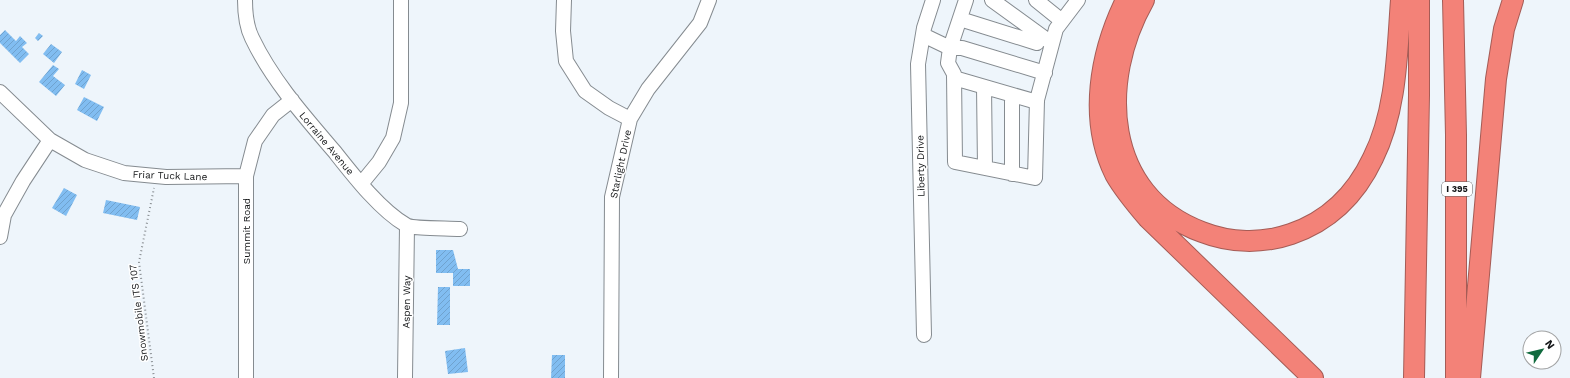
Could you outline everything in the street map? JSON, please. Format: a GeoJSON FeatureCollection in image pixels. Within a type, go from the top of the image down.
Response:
{"type":"FeatureCollection","features":[{"type":"Feature","properties":{"kind":"highway"},"geometry":{"type":"LineString","coordinates":[[1126,0],[1114,27],[1108,46],[1100,94],[1100,116],[1103,136],[1108,155],[1116,174],[1126,192],[1148,218],[1313,378]]}},
{"type":"Feature","properties":{"kind":"highway"},"geometry":{"type":"LineString","coordinates":[[1144,0],[1126,42],[1119,64],[1116,87],[1116,126],[1127,162],[1136,179],[1151,198],[1179,221],[1196,230],[1214,236],[1232,240],[1251,241],[1282,237],[1311,226],[1326,217],[1340,205],[1361,180],[1379,144],[1387,118],[1396,65],[1401,0]]}},
{"type":"Feature","properties":{"kind":"highway"},"geometry":{"type":"LineString","coordinates":[[1414,378],[1418,196],[1419,0]]}},
{"type":"Feature","properties":{"kind":"highway","name":"I 395"},"geometry":{"type":"LineString","coordinates":[[1453,0],[1456,143],[1456,378]]}},
{"type":"Feature","properties":{"kind":"highway"},"geometry":{"type":"LineString","coordinates":[[1470,378],[1496,79],[1504,29],[1513,0]]}},
{"type":"Feature","properties":{"kind":"street","name":"Lorraine Avenue"},"geometry":{"type":"LineString","coordinates":[[245,0],[245,19],[252,38],[270,69],[292,100],[361,184],[385,208],[407,226]]}},
{"type":"Feature","properties":{"kind":"street"},"geometry":{"type":"LineString","coordinates":[[361,184],[379,162],[394,138],[401,103],[401,0]]}},
{"type":"Feature","properties":{"kind":"street"},"geometry":{"type":"LineString","coordinates":[[564,0],[566,61],[585,91],[609,108],[630,119]]}},
{"type":"Feature","properties":{"kind":"street","name":"Starlight Drive"},"geometry":{"type":"LineString","coordinates":[[611,378],[612,197],[630,119],[648,89],[700,23],[709,0]]}},
{"type":"Feature","properties":{"kind":"street","name":"Liberty Drive"},"geometry":{"type":"LineString","coordinates":[[924,335],[918,64],[923,35],[933,0]]}},
{"type":"Feature","properties":{"kind":"street"},"geometry":{"type":"LineString","coordinates":[[966,0],[950,48],[948,63],[954,74],[955,162],[1034,178],[1037,102],[1056,28],[1078,0]]}},
{"type":"Feature","properties":{"kind":"street"},"geometry":{"type":"LineString","coordinates":[[992,0],[1052,44]]}},
{"type":"Feature","properties":{"kind":"street"},"geometry":{"type":"LineString","coordinates":[[1036,0],[1062,21]]}},
{"type":"Feature","properties":{"kind":"street"},"geometry":{"type":"LineString","coordinates":[[960,19],[1037,42],[1040,35]]}},
{"type":"Feature","properties":{"kind":"street"},"geometry":{"type":"LineString","coordinates":[[923,35],[950,48],[962,48],[1045,73]]}},
{"type":"Feature","properties":{"kind":"street"},"geometry":{"type":"LineString","coordinates":[[954,78],[1037,102]]}},
{"type":"Feature","properties":{"kind":"street"},"geometry":{"type":"LineString","coordinates":[[984,87],[985,168]]}},
{"type":"Feature","properties":{"kind":"street","name":"Friar Tuck Lane"},"geometry":{"type":"LineString","coordinates":[[0,92],[50,140],[85,160],[124,173],[166,177],[246,176]]}},
{"type":"Feature","properties":{"kind":"street"},"geometry":{"type":"LineString","coordinates":[[1012,95],[1012,174]]}},
{"type":"Feature","properties":{"kind":"street","name":"Summit Road"},"geometry":{"type":"LineString","coordinates":[[246,378],[246,176],[255,141],[273,115],[292,100]]}},
{"type":"Feature","properties":{"kind":"street"},"geometry":{"type":"LineString","coordinates":[[0,237],[4,215],[23,180],[50,140]]}},
{"type":"Feature","properties":{"kind":"street"},"geometry":{"type":"LineString","coordinates":[[407,226],[460,229]]}},
{"type":"Feature","properties":{"kind":"street","name":"Aspen Way"},"geometry":{"type":"LineString","coordinates":[[405,378],[407,226]]}},
{"type":"Feature","properties":{"kind":"path","name":"Snowmobile ITS 107"},"geometry":{"type":"LineString","coordinates":[[154,187],[139,262],[154,378]]}},
{"type":"Feature","properties":{"kind":"building"},"geometry":{"type":"Polygon","coordinates":[[[5,30],[16,41],[20,36],[27,43],[22,47],[29,54],[20,63],[0,43],[0,35],[5,30]]]}},
{"type":"Feature","properties":{"kind":"building"},"geometry":{"type":"Polygon","coordinates":[[[39,33],[43,36],[38,41],[35,38],[39,33]]]}},
{"type":"Feature","properties":{"kind":"building"},"geometry":{"type":"Polygon","coordinates":[[[51,44],[62,52],[54,63],[43,54],[51,44]]]}},
{"type":"Feature","properties":{"kind":"building"},"geometry":{"type":"Polygon","coordinates":[[[53,65],[59,69],[53,76],[65,85],[56,96],[39,82],[53,65]]]}},
{"type":"Feature","properties":{"kind":"building"},"geometry":{"type":"Polygon","coordinates":[[[82,70],[91,75],[84,89],[75,84],[82,70]]]}},
{"type":"Feature","properties":{"kind":"building"},"geometry":{"type":"Polygon","coordinates":[[[84,97],[104,107],[97,121],[77,110],[84,97]]]}},
{"type":"Feature","properties":{"kind":"building"},"geometry":{"type":"Polygon","coordinates":[[[64,188],[77,195],[66,216],[52,208],[64,188]]]}},
{"type":"Feature","properties":{"kind":"building"},"geometry":{"type":"Polygon","coordinates":[[[106,200],[140,207],[137,220],[103,213],[106,200]]]}},
{"type":"Feature","properties":{"kind":"building"},"geometry":{"type":"Polygon","coordinates":[[[436,250],[453,250],[458,269],[470,269],[470,286],[453,286],[453,273],[436,273],[436,250]]]}},
{"type":"Feature","properties":{"kind":"building"},"geometry":{"type":"Polygon","coordinates":[[[438,287],[450,287],[450,325],[437,325],[438,287]]]}},
{"type":"Feature","properties":{"kind":"building"},"geometry":{"type":"Polygon","coordinates":[[[465,348],[468,372],[448,374],[445,351],[465,348]]]}},
{"type":"Feature","properties":{"kind":"building"},"geometry":{"type":"Polygon","coordinates":[[[552,355],[565,355],[565,378],[551,378],[552,355]]]}}]}
